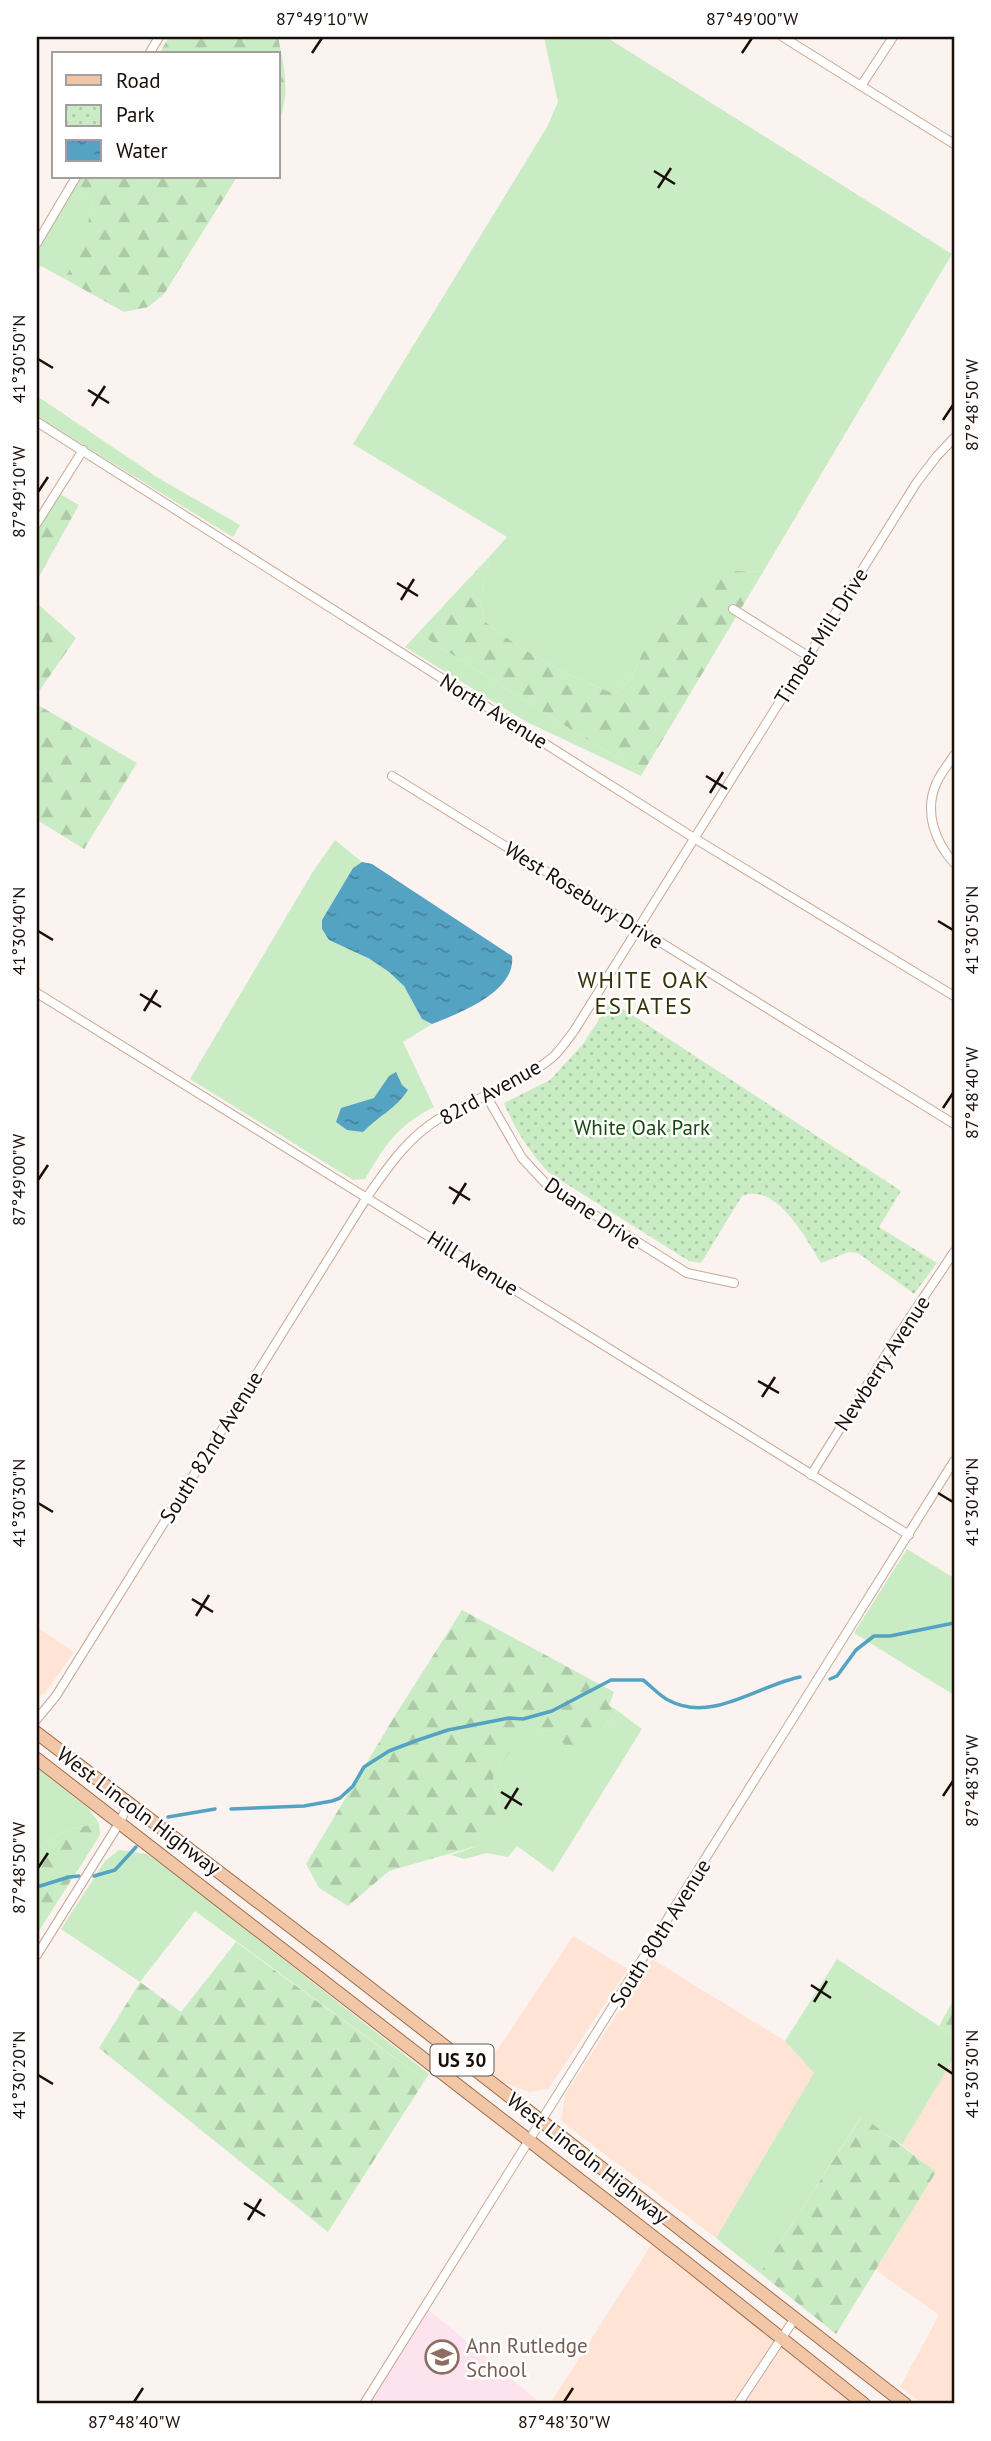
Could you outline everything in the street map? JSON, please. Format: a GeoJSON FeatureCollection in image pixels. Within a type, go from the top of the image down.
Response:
{"type":"FeatureCollection","features":[{"type":"Feature","properties":{"kind":"main road","name":"West Lincoln Highway"},"geometry":{"type":"LineString","coordinates":[[37,1733],[905,2404]]}},
{"type":"Feature","properties":{"kind":"main road","name":"West Lincoln Highway"},"geometry":{"type":"LineString","coordinates":[[37,1759],[530,2140],[864,2404]]}},
{"type":"Feature","properties":{"kind":"street"},"geometry":{"type":"LineString","coordinates":[[783,37],[954,144]]}},
{"type":"Feature","properties":{"kind":"street"},"geometry":{"type":"LineString","coordinates":[[861,86],[893,37]]}},
{"type":"Feature","properties":{"kind":"street"},"geometry":{"type":"LineString","coordinates":[[37,243],[75,178]]}},
{"type":"Feature","properties":{"kind":"street","name":"North Avenue"},"geometry":{"type":"LineString","coordinates":[[37,422],[694,838],[954,996]]}},
{"type":"Feature","properties":{"kind":"street","name":"Timber Mill Drive"},"geometry":{"type":"LineString","coordinates":[[694,838],[926,469],[954,438]]}},
{"type":"Feature","properties":{"kind":"street"},"geometry":{"type":"LineString","coordinates":[[37,523],[83,450]]}},
{"type":"Feature","properties":{"kind":"street"},"geometry":{"type":"LineString","coordinates":[[733,609],[808,656]]}},
{"type":"Feature","properties":{"kind":"street"},"geometry":{"type":"LineString","coordinates":[[954,755],[936,785],[930,804],[934,833],[954,863]]}},
{"type":"Feature","properties":{"kind":"street","name":"West Rosebury Drive"},"geometry":{"type":"LineString","coordinates":[[392,776],[954,1124]]}},
{"type":"Feature","properties":{"kind":"street","name":"82rd Avenue"},"geometry":{"type":"LineString","coordinates":[[367,1197],[393,1160],[438,1119],[517,1081],[554,1056],[574,1031],[694,838]]}},
{"type":"Feature","properties":{"kind":"street","name":"Hill Avenue"},"geometry":{"type":"LineString","coordinates":[[37,993],[909,1535]]}},
{"type":"Feature","properties":{"kind":"street","name":"Duane Drive"},"geometry":{"type":"LineString","coordinates":[[487,1097],[522,1158],[547,1185],[687,1273],[734,1283]]}},
{"type":"Feature","properties":{"kind":"street","name":"South 82nd Avenue"},"geometry":{"type":"LineString","coordinates":[[37,1719],[55,1696],[367,1197]]}},
{"type":"Feature","properties":{"kind":"street","name":"Newberry Avenue"},"geometry":{"type":"LineString","coordinates":[[811,1475],[954,1252]]}},
{"type":"Feature","properties":{"kind":"street","name":"South 80th Avenue"},"geometry":{"type":"LineString","coordinates":[[364,2404],[954,1461]]}},
{"type":"Feature","properties":{"kind":"street"},"geometry":{"type":"LineString","coordinates":[[37,1955],[120,1822],[129,1802]]}},
{"type":"Feature","properties":{"kind":"street"},"geometry":{"type":"LineString","coordinates":[[738,2404],[795,2318]]}},
{"type":"Feature","properties":{"kind":"shaded area"},"geometry":{"type":"Polygon","coordinates":[[[37,1627],[74,1652],[45,1693],[37,1698],[37,1627]]]}},
{"type":"Feature","properties":{"kind":"shaded area"},"geometry":{"type":"Polygon","coordinates":[[[573,1936],[628,1969],[548,2089],[529,2092],[507,2084],[484,2070],[573,1936]]]}},
{"type":"Feature","properties":{"kind":"shaded area"},"geometry":{"type":"Polygon","coordinates":[[[652,1959],[785,2041],[815,2073],[716,2238],[561,2121],[565,2095],[652,1959]]]}},
{"type":"Feature","properties":{"kind":"shaded area"},"geometry":{"type":"Polygon","coordinates":[[[954,2058],[954,2404],[923,2404],[900,2387],[939,2315],[876,2270],[936,2172],[902,2145],[954,2058]]]}},
{"type":"Feature","properties":{"kind":"shaded area"},"geometry":{"type":"Polygon","coordinates":[[[653,2242],[776,2341],[735,2404],[550,2404],[653,2242]]]}},
{"type":"Feature","properties":{"kind":"shaded area","name":"Ann Rutledge School"},"geometry":{"type":"Polygon","coordinates":[[[428,2309],[542,2404],[369,2404],[428,2309]]]}},
{"type":"Feature","properties":{"kind":"shaded area"},"geometry":{"type":"Polygon","coordinates":[[[781,2343],[859,2404],[743,2404],[781,2343]]]}},
{"type":"Feature","properties":{"kind":"green space"},"geometry":{"type":"Polygon","coordinates":[[[169,37],[278,37],[284,69],[285,91],[280,117],[280,52],[160,52],[169,37]]]}},
{"type":"Feature","properties":{"kind":"green space"},"geometry":{"type":"Polygon","coordinates":[[[544,37],[606,37],[952,254],[763,572],[733,571],[642,654],[631,679],[615,694],[546,662],[483,620],[481,596],[490,556],[507,537],[353,444],[547,127],[558,102],[544,37]]]}},
{"type":"Feature","properties":{"kind":"green space"},"geometry":{"type":"Polygon","coordinates":[[[79,178],[85,178],[81,186],[92,200],[87,235],[65,279],[41,266],[37,271],[37,248],[79,178]]]}},
{"type":"Feature","properties":{"kind":"green space"},"geometry":{"type":"Polygon","coordinates":[[[85,178],[236,178],[164,294],[148,307],[124,312],[65,279],[86,235],[92,200],[81,186],[85,178]]]}},
{"type":"Feature","properties":{"kind":"green space"},"geometry":{"type":"Polygon","coordinates":[[[37,396],[160,479],[240,525],[233,537],[37,417],[37,396]]]}},
{"type":"Feature","properties":{"kind":"green space"},"geometry":{"type":"Polygon","coordinates":[[[60,494],[79,505],[37,580],[37,531],[60,494]]]}},
{"type":"Feature","properties":{"kind":"green space"},"geometry":{"type":"Polygon","coordinates":[[[490,556],[481,596],[483,620],[546,662],[615,694],[631,679],[642,654],[669,619],[709,581],[733,571],[763,572],[642,774],[418,633],[490,556]]]}},
{"type":"Feature","properties":{"kind":"green space"},"geometry":{"type":"Polygon","coordinates":[[[37,603],[76,638],[37,694],[37,603]]]}},
{"type":"Feature","properties":{"kind":"green space"},"geometry":{"type":"Polygon","coordinates":[[[418,633],[642,774],[641,776],[525,721],[405,647],[418,633]]]}},
{"type":"Feature","properties":{"kind":"green space"},"geometry":{"type":"Polygon","coordinates":[[[38,705],[137,763],[84,849],[37,820],[38,705]]]}},
{"type":"Feature","properties":{"kind":"green space"},"geometry":{"type":"Polygon","coordinates":[[[335,840],[362,862],[353,868],[322,920],[322,929],[329,940],[370,959],[389,972],[404,986],[422,1019],[432,1024],[403,1042],[434,1107],[401,1129],[365,1179],[353,1180],[190,1079],[312,873],[335,840]]]}},
{"type":"Feature","properties":{"kind":"green space","name":"White Oak Park"},"geometry":{"type":"Polygon","coordinates":[[[611,1001],[901,1191],[879,1227],[937,1263],[914,1294],[858,1253],[849,1252],[821,1263],[789,1215],[767,1197],[755,1194],[742,1196],[701,1263],[689,1261],[549,1173],[523,1140],[504,1103],[550,1080],[583,1044],[611,1001]]]}},
{"type":"Feature","properties":{"kind":"green space"},"geometry":{"type":"Polygon","coordinates":[[[907,1549],[954,1578],[954,1695],[854,1633],[907,1549]]]}},
{"type":"Feature","properties":{"kind":"green space"},"geometry":{"type":"Polygon","coordinates":[[[462,1610],[614,1692],[609,1705],[618,1711],[589,1744],[567,1748],[553,1730],[521,1735],[493,1777],[501,1813],[499,1832],[480,1845],[389,1871],[348,1906],[319,1888],[306,1864],[462,1610]]]}},
{"type":"Feature","properties":{"kind":"green space"},"geometry":{"type":"Polygon","coordinates":[[[618,1711],[642,1729],[553,1872],[517,1846],[508,1857],[487,1853],[464,1859],[451,1855],[480,1845],[501,1813],[493,1777],[521,1734],[554,1730],[589,1744],[618,1711]]]}},
{"type":"Feature","properties":{"kind":"green space"},"geometry":{"type":"Polygon","coordinates":[[[37,1768],[88,1808],[99,1823],[66,1830],[37,1849],[37,1768]]]}},
{"type":"Feature","properties":{"kind":"green space"},"geometry":{"type":"Polygon","coordinates":[[[99,1823],[100,1835],[37,1934],[37,1849],[66,1830],[99,1823]]]}},
{"type":"Feature","properties":{"kind":"green space"},"geometry":{"type":"Polygon","coordinates":[[[119,1850],[147,1854],[180,1878],[429,2074],[425,2080],[195,1911],[140,1982],[61,1929],[105,1861],[119,1850]]]}},
{"type":"Feature","properties":{"kind":"green space"},"geometry":{"type":"Polygon","coordinates":[[[236,1942],[425,2080],[328,2232],[99,2048],[140,1982],[181,2012],[236,1942]]]}},
{"type":"Feature","properties":{"kind":"green space"},"geometry":{"type":"Polygon","coordinates":[[[837,1959],[954,2036],[954,2058],[902,2145],[861,2117],[760,2273],[716,2238],[814,2073],[785,2041],[837,1959]]]}},
{"type":"Feature","properties":{"kind":"green space"},"geometry":{"type":"Polygon","coordinates":[[[954,1999],[954,2036],[939,2026],[954,1999]]]}},
{"type":"Feature","properties":{"kind":"green space"},"geometry":{"type":"Polygon","coordinates":[[[862,2116],[936,2172],[836,2334],[760,2273],[862,2116]]]}},
{"type":"Feature","properties":{"kind":"water"},"geometry":{"type":"Polygon","coordinates":[[[362,862],[372,864],[512,956],[511,969],[505,980],[484,999],[457,1014],[432,1024],[422,1019],[404,986],[389,972],[370,959],[329,940],[322,929],[322,920],[353,868],[362,862]]]}},
{"type":"Feature","properties":{"kind":"water"},"geometry":{"type":"Polygon","coordinates":[[[396,1072],[402,1085],[408,1090],[363,1132],[347,1130],[336,1122],[341,1108],[374,1098],[389,1076],[396,1072]]]}},
{"type":"Feature","properties":{"kind":"waterway"},"geometry":{"type":"LineString","coordinates":[[830,1679],[837,1676],[856,1650],[874,1636],[890,1636],[954,1623]]}},
{"type":"Feature","properties":{"kind":"waterway"},"geometry":{"type":"LineString","coordinates":[[231,1809],[304,1806],[332,1801],[340,1798],[353,1786],[364,1767],[389,1751],[448,1730],[509,1718],[523,1719],[552,1711],[611,1680],[643,1680],[668,1700],[701,1708],[735,1700],[800,1677]]}},
{"type":"Feature","properties":{"kind":"waterway"},"geometry":{"type":"LineString","coordinates":[[168,1817],[215,1809]]}},
{"type":"Feature","properties":{"kind":"waterway"},"geometry":{"type":"LineString","coordinates":[[94,1876],[115,1870],[136,1847]]}},
{"type":"Feature","properties":{"kind":"waterway"},"geometry":{"type":"LineString","coordinates":[[37,1887],[79,1876]]}},
{"type":"Feature","properties":{"kind":"place","name":"Ann Rutledge School"},"geometry":{"type":"Point","coordinates":[442,2357]}},
{"type":"Feature","properties":{"kind":"district","name":"WHITE OAK ESTATES"},"geometry":{"type":"Point","coordinates":[644,992]}}]}
